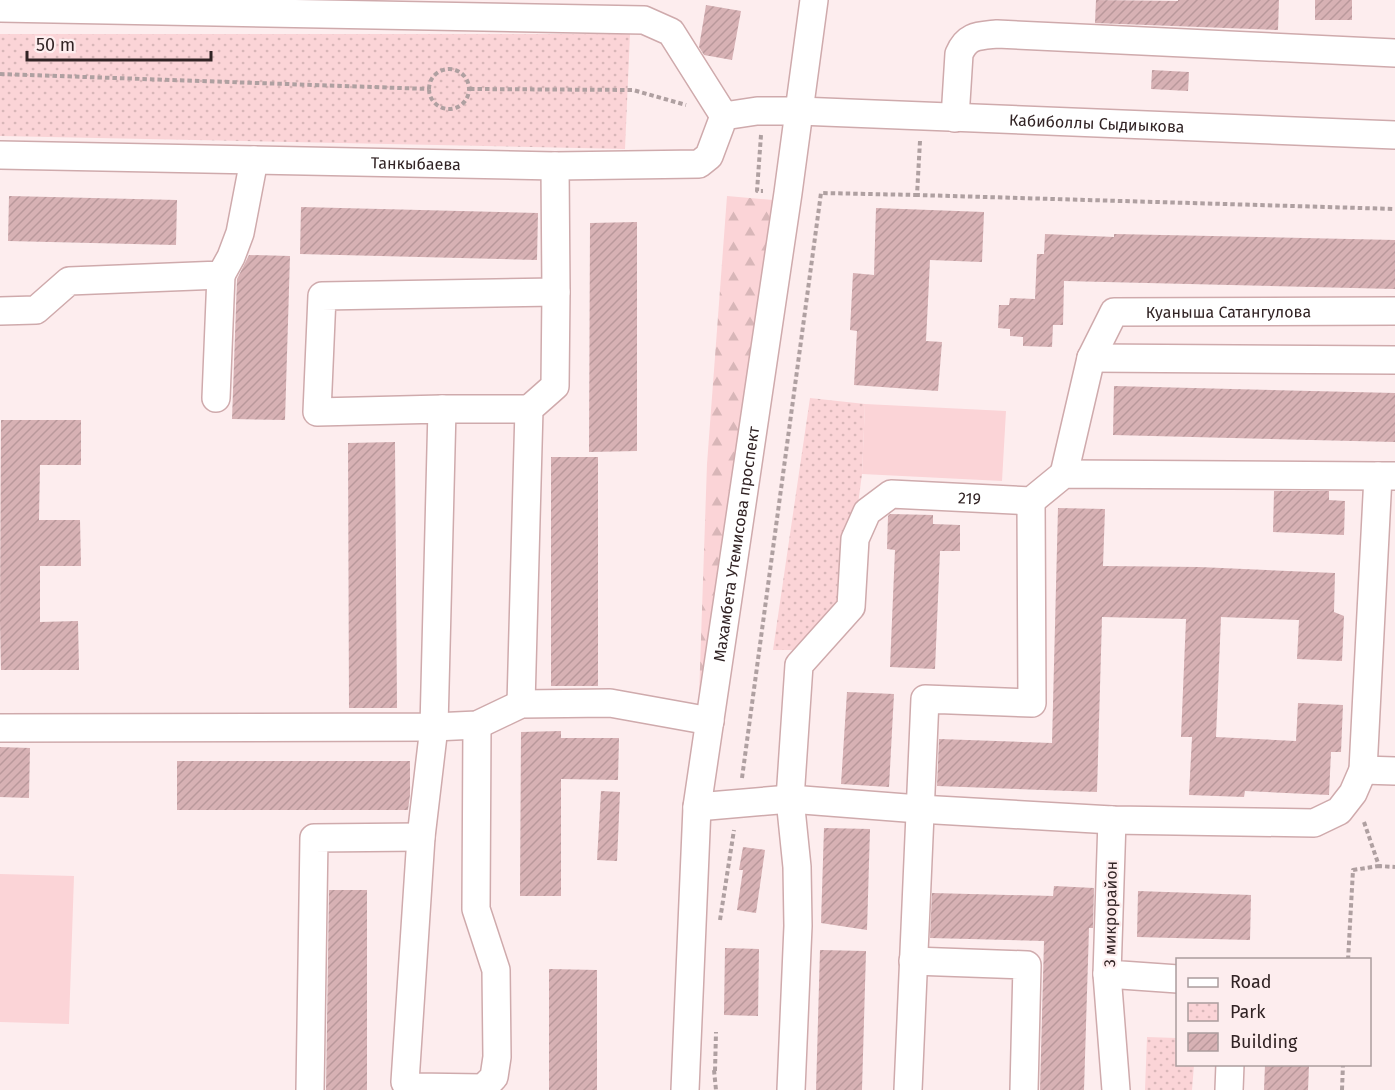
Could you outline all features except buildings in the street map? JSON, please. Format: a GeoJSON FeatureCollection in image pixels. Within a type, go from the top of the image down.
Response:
{"type":"FeatureCollection","features":[{"type":"Feature","properties":{"kind":"street","name":"Махамбета Утемисова проспект"},"geometry":{"type":"LineString","coordinates":[[686,1090],[698,807],[814,0]]}},
{"type":"Feature","properties":{"kind":"street"},"geometry":{"type":"LineString","coordinates":[[0,8],[644,20],[670,32],[724,116],[757,111],[799,111]]}},
{"type":"Feature","properties":{"kind":"street"},"geometry":{"type":"LineString","coordinates":[[955,118],[959,54],[963,45],[970,39],[981,35],[1395,53]]}},
{"type":"Feature","properties":{"kind":"street","name":"Кабиболлы Сыдиыкова"},"geometry":{"type":"LineString","coordinates":[[799,111],[1395,135]]}},
{"type":"Feature","properties":{"kind":"street","name":"Танкыбаева"},"geometry":{"type":"LineString","coordinates":[[0,155],[555,166],[699,164],[709,156],[724,116]]}},
{"type":"Feature","properties":{"kind":"street"},"geometry":{"type":"LineString","coordinates":[[216,398],[222,275],[240,233],[254,160]]}},
{"type":"Feature","properties":{"kind":"street"},"geometry":{"type":"LineString","coordinates":[[555,166],[556,292],[555,386],[529,410],[317,411],[322,296],[556,292]]}},
{"type":"Feature","properties":{"kind":"street"},"geometry":{"type":"LineString","coordinates":[[0,311],[36,310],[69,281],[222,275]]}},
{"type":"Feature","properties":{"kind":"street","name":"Куаныша Сатангулова"},"geometry":{"type":"LineString","coordinates":[[1064,474],[1091,358],[1113,312],[1395,311]]}},
{"type":"Feature","properties":{"kind":"street"},"geometry":{"type":"LineString","coordinates":[[1091,358],[1395,360]]}},
{"type":"Feature","properties":{"kind":"street"},"geometry":{"type":"LineString","coordinates":[[442,409],[434,727],[421,837],[405,1082],[414,1087],[483,1088],[494,1077],[497,1057],[496,970],[476,909],[477,725]]}},
{"type":"Feature","properties":{"kind":"street"},"geometry":{"type":"LineString","coordinates":[[521,704],[529,410]]}},
{"type":"Feature","properties":{"kind":"street"},"geometry":{"type":"LineString","coordinates":[[698,807],[790,799],[919,809],[1112,820],[1314,823],[1339,811],[1358,781],[1387,476],[1064,474],[1031,501],[1032,703],[925,699],[919,809],[908,1090]]}},
{"type":"Feature","properties":{"kind":"street","name":"219"},"geometry":{"type":"LineString","coordinates":[[791,1090],[798,926],[790,799],[799,665],[851,607],[855,539],[867,512],[891,494],[1031,501]]}},
{"type":"Feature","properties":{"kind":"street"},"geometry":{"type":"LineString","coordinates":[[0,728],[434,727],[477,725],[521,704],[610,703],[710,721]]}},
{"type":"Feature","properties":{"kind":"street"},"geometry":{"type":"LineString","coordinates":[[1358,781],[1395,771]]}},
{"type":"Feature","properties":{"kind":"street","name":"3 микрорайон"},"geometry":{"type":"LineString","coordinates":[[1112,820],[1107,974],[1176,979]]}},
{"type":"Feature","properties":{"kind":"street"},"geometry":{"type":"LineString","coordinates":[[310,1090],[314,838],[421,837]]}},
{"type":"Feature","properties":{"kind":"street"},"geometry":{"type":"LineString","coordinates":[[913,961],[1027,965],[1024,1090]]}},
{"type":"Feature","properties":{"kind":"street"},"geometry":{"type":"LineString","coordinates":[[1107,974],[1116,1090]]}},
{"type":"Feature","properties":{"kind":"street"},"geometry":{"type":"LineString","coordinates":[[1229,1090],[1230,1066]]}},
{"type":"Feature","properties":{"kind":"path"},"geometry":{"type":"LineString","coordinates":[[449,69],[461,72],[466,77],[470,88],[465,101],[453,108],[446,108],[434,102],[429,89],[433,77],[449,69]]}},
{"type":"Feature","properties":{"kind":"path"},"geometry":{"type":"LineString","coordinates":[[0,74],[429,89]]}},
{"type":"Feature","properties":{"kind":"path"},"geometry":{"type":"LineString","coordinates":[[470,88],[633,90],[724,116]]}},
{"type":"Feature","properties":{"kind":"path"},"geometry":{"type":"LineString","coordinates":[[917,195],[921,117]]}},
{"type":"Feature","properties":{"kind":"path"},"geometry":{"type":"LineString","coordinates":[[719,925],[738,804],[821,193],[1395,209]]}},
{"type":"Feature","properties":{"kind":"path"},"geometry":{"type":"LineString","coordinates":[[1358,781],[1379,866]]}},
{"type":"Feature","properties":{"kind":"path"},"geometry":{"type":"LineString","coordinates":[[1348,958],[1353,870],[1379,866],[1395,867]]}},
{"type":"Feature","properties":{"kind":"path"},"geometry":{"type":"LineString","coordinates":[[715,1071],[716,1026]]}},
{"type":"Feature","properties":{"kind":"path"},"geometry":{"type":"LineString","coordinates":[[1342,1090],[1343,1066]]}},
{"type":"Feature","properties":{"kind":"green space"},"geometry":{"type":"Polygon","coordinates":[[[0,34],[630,34],[625,149],[0,136],[0,34]]]}},
{"type":"Feature","properties":{"kind":"green space"},"geometry":{"type":"Polygon","coordinates":[[[727,196],[773,200],[706,699],[699,697],[707,464],[727,196]]]}},
{"type":"Feature","properties":{"kind":"green space"},"geometry":{"type":"Polygon","coordinates":[[[810,398],[865,404],[862,474],[846,594],[802,650],[773,650],[810,398]]]}},
{"type":"Feature","properties":{"kind":"green space"},"geometry":{"type":"Polygon","coordinates":[[[865,404],[1006,411],[1002,481],[862,474],[865,404]]]}},
{"type":"Feature","properties":{"kind":"green space"},"geometry":{"type":"Polygon","coordinates":[[[0,874],[74,876],[69,1024],[0,1022],[0,874]]]}},
{"type":"Feature","properties":{"kind":"green space"},"geometry":{"type":"Polygon","coordinates":[[[1147,1037],[1176,1038],[1176,1066],[1194,1066],[1192,1090],[1145,1090],[1147,1037]]]}}]}
